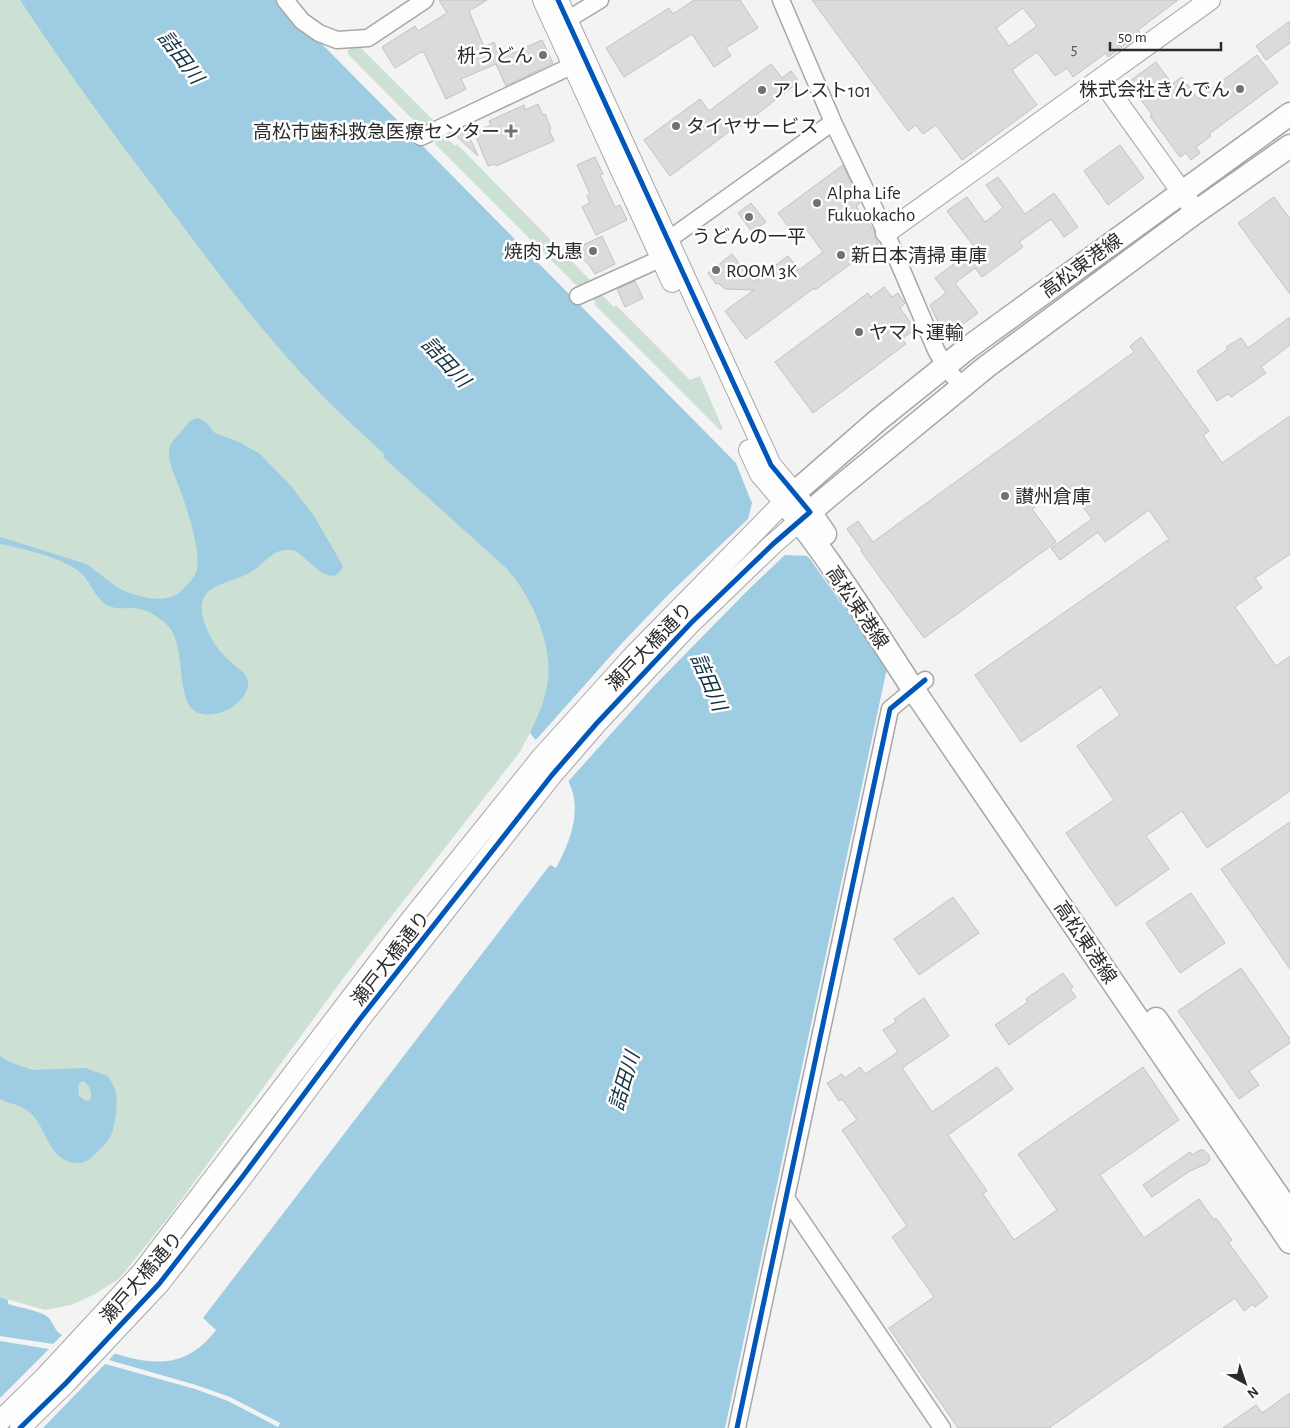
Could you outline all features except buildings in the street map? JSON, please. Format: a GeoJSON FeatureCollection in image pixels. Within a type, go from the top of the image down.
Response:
{"type":"FeatureCollection","features":[{"type":"Feature","properties":{"kind":"main road","name":"高松東港線"},"geometry":{"type":"LineString","coordinates":[[1290,114],[945,366],[835,456],[784,502],[800,521],[919,684],[1290,1214]]}},
{"type":"Feature","properties":{"kind":"main road","name":"高松東港線"},"geometry":{"type":"LineString","coordinates":[[800,521],[961,386],[1196,212],[1290,146]]}},
{"type":"Feature","properties":{"kind":"main road","name":"高松東港線"},"geometry":{"type":"LineString","coordinates":[[919,684],[1290,1242]]}},
{"type":"Feature","properties":{"kind":"street"},"geometry":{"type":"LineString","coordinates":[[285,0],[302,21],[318,33],[337,40],[368,38],[425,0]]}},
{"type":"Feature","properties":{"kind":"street"},"geometry":{"type":"LineString","coordinates":[[543,0],[579,62],[667,251],[771,465],[784,502]]}},
{"type":"Feature","properties":{"kind":"street"},"geometry":{"type":"LineString","coordinates":[[558,0],[568,20],[579,62]]}},
{"type":"Feature","properties":{"kind":"street"},"geometry":{"type":"LineString","coordinates":[[568,20],[600,0]]}},
{"type":"Feature","properties":{"kind":"street"},"geometry":{"type":"LineString","coordinates":[[781,0],[833,122],[886,233],[936,350],[945,366],[961,386]]}},
{"type":"Feature","properties":{"kind":"street"},"geometry":{"type":"LineString","coordinates":[[886,233],[1210,0]]}},
{"type":"Feature","properties":{"kind":"street"},"geometry":{"type":"LineString","coordinates":[[421,137],[579,62]]}},
{"type":"Feature","properties":{"kind":"street"},"geometry":{"type":"LineString","coordinates":[[1101,78],[1196,212]]}},
{"type":"Feature","properties":{"kind":"street"},"geometry":{"type":"LineString","coordinates":[[578,296],[667,251],[833,122]]}},
{"type":"Feature","properties":{"kind":"street","name":"瀬戸大橋通り"},"geometry":{"type":"LineString","coordinates":[[0,1421],[44,1378],[142,1272],[409,922],[541,758],[632,656],[784,502]]}},
{"type":"Feature","properties":{"kind":"street","name":"瀬戸大橋通り"},"geometry":{"type":"LineString","coordinates":[[20,1428],[66,1383],[159,1284],[360,1019],[552,774],[677,637],[740,575],[800,521]]}},
{"type":"Feature","properties":{"kind":"street"},"geometry":{"type":"LineString","coordinates":[[737,1428],[890,709],[919,684]]}},
{"type":"Feature","properties":{"kind":"street"},"geometry":{"type":"LineString","coordinates":[[786,1198],[942,1428]]}},
{"type":"Feature","properties":{"kind":"green space"},"geometry":{"type":"Polygon","coordinates":[[[0,0],[20,0],[141,171],[216,271],[280,349],[319,392],[384,454],[383,456],[507,569],[517,581],[526,594],[540,623],[545,638],[549,669],[548,685],[543,703],[537,720],[520,752],[347,973],[168,1218],[119,1279],[95,1294],[71,1305],[45,1310],[0,1297],[0,0]]]}},
{"type":"Feature","properties":{"kind":"green space"},"geometry":{"type":"Polygon","coordinates":[[[354,45],[358,45],[435,122],[426,126],[418,125],[348,54],[348,50],[354,45]]]}},
{"type":"Feature","properties":{"kind":"green space"},"geometry":{"type":"Polygon","coordinates":[[[441,132],[455,146],[457,144],[591,281],[581,286],[576,285],[436,145],[435,137],[441,132]]]}},
{"type":"Feature","properties":{"kind":"green space"},"geometry":{"type":"Polygon","coordinates":[[[599,292],[614,307],[616,305],[690,380],[700,376],[723,429],[720,430],[595,305],[594,297],[599,292]]]}},
{"type":"Feature","properties":{"kind":"water","name":"詰田川"},"geometry":{"type":"Polygon","coordinates":[[[20,0],[275,0],[287,15],[314,36],[736,463],[751,501],[810,559],[887,668],[725,1428],[0,1428],[0,1297],[8,1300],[8,1304],[45,1315],[50,1319],[58,1332],[66,1337],[131,1358],[162,1362],[190,1354],[203,1344],[216,1330],[203,1318],[550,865],[556,868],[570,836],[575,813],[572,790],[564,773],[530,733],[546,692],[549,671],[544,640],[533,608],[525,594],[507,569],[383,457],[384,454],[326,399],[279,349],[224,281],[133,160],[75,81],[20,0]]]}},
{"type":"Feature","properties":{"kind":"water"},"geometry":{"type":"Polygon","coordinates":[[[198,418],[207,423],[215,433],[239,442],[260,454],[291,486],[314,516],[343,566],[339,573],[333,576],[327,575],[296,551],[276,552],[251,572],[216,587],[204,596],[202,602],[203,619],[211,637],[224,655],[244,673],[248,682],[247,690],[242,699],[224,712],[213,714],[202,714],[193,710],[188,704],[176,640],[169,627],[160,619],[139,609],[111,607],[98,597],[81,573],[66,563],[31,551],[0,544],[0,537],[86,564],[116,586],[133,594],[155,599],[176,595],[193,578],[198,561],[192,528],[171,465],[169,451],[174,440],[188,423],[198,418]]]}},
{"type":"Feature","properties":{"kind":"water"},"geometry":{"type":"Polygon","coordinates":[[[0,1056],[12,1063],[33,1070],[85,1068],[108,1076],[117,1099],[114,1124],[109,1139],[93,1157],[80,1163],[69,1162],[54,1151],[35,1118],[28,1111],[0,1099],[0,1056]],[[82,1081],[78,1085],[79,1096],[86,1101],[90,1100],[91,1093],[90,1088],[82,1081]]]}},
{"type":"Feature","properties":{"kind":"pier"},"geometry":{"type":"Polygon","coordinates":[[[753,499],[810,556],[785,555],[653,687],[566,784],[565,780],[534,742],[623,642],[670,593],[748,519],[753,499]]]}},
{"type":"Feature","properties":{"kind":"pier"},"geometry":{"type":"Polygon","coordinates":[[[64,1333],[116,1352],[109,1360],[196,1385],[230,1397],[280,1423],[278,1427],[228,1401],[195,1389],[105,1364],[43,1428],[8,1428],[60,1377],[0,1428],[0,1398],[49,1349],[0,1341],[0,1336],[53,1344],[64,1333]]]}},
{"type":"Feature","properties":{"kind":"cycle path"},"geometry":{"type":"LineString","coordinates":[[20,1428],[66,1383],[159,1284],[243,1176],[360,1019],[552,775],[597,723],[691,623],[773,544],[810,512],[771,465],[558,0]]}},
{"type":"Feature","properties":{"kind":"cycle path"},"geometry":{"type":"LineString","coordinates":[[737,1428],[890,709],[925,680]]}},
{"type":"Feature","properties":{"kind":"place","name":"枡うどん"},"geometry":{"type":"Point","coordinates":[543,55]}},
{"type":"Feature","properties":{"kind":"place","name":"株式会社きんでん"},"geometry":{"type":"Point","coordinates":[1240,89]}},
{"type":"Feature","properties":{"kind":"place","name":"アレスト101"},"geometry":{"type":"Point","coordinates":[762,90]}},
{"type":"Feature","properties":{"kind":"place","name":"タイヤサービス"},"geometry":{"type":"Point","coordinates":[676,126]}},
{"type":"Feature","properties":{"kind":"place","name":"高松市歯科救急医療センター"},"geometry":{"type":"Point","coordinates":[511,131]}},
{"type":"Feature","properties":{"kind":"place","name":"Alpha Life Fukuokacho"},"geometry":{"type":"Point","coordinates":[817,203]}},
{"type":"Feature","properties":{"kind":"place","name":"うどんの一平"},"geometry":{"type":"Point","coordinates":[749,217]}},
{"type":"Feature","properties":{"kind":"place","name":"焼肉 丸惠"},"geometry":{"type":"Point","coordinates":[593,251]}},
{"type":"Feature","properties":{"kind":"place","name":"新日本清掃 車庫"},"geometry":{"type":"Point","coordinates":[841,255]}},
{"type":"Feature","properties":{"kind":"place","name":"ROOM 3K"},"geometry":{"type":"Point","coordinates":[716,270]}},
{"type":"Feature","properties":{"kind":"place","name":"ヤマト運輸"},"geometry":{"type":"Point","coordinates":[859,332]}},
{"type":"Feature","properties":{"kind":"place","name":"讃州倉庫"},"geometry":{"type":"Point","coordinates":[1005,496]}}]}
